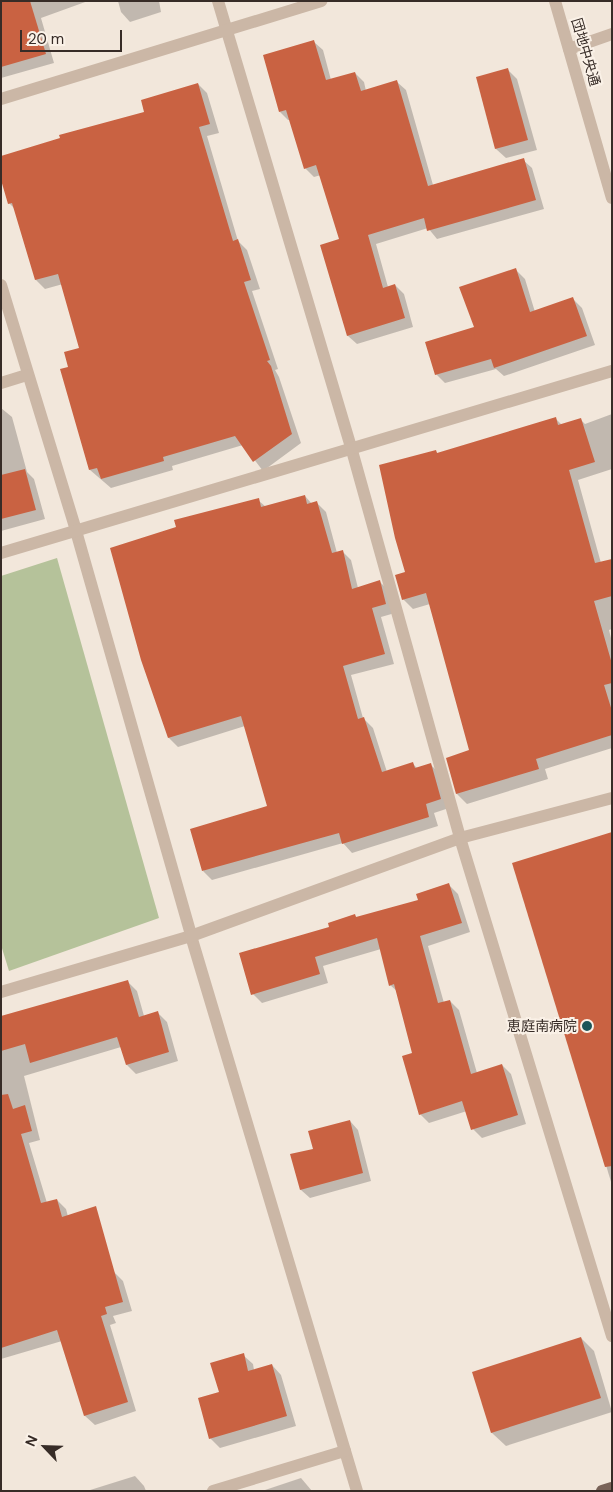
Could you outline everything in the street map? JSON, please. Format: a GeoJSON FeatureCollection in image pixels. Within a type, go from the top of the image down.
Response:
{"type":"FeatureCollection","features":[{"type":"Feature","properties":{"kind":"main road"},"geometry":{"type":"LineString","coordinates":[[602,1491],[612,1488]]}},
{"type":"Feature","properties":{"kind":"street"},"geometry":{"type":"LineString","coordinates":[[218,1],[351,447],[460,838],[612,1336]]}},
{"type":"Feature","properties":{"kind":"street"},"geometry":{"type":"LineString","coordinates":[[1,99],[321,1]]}},
{"type":"Feature","properties":{"kind":"street","name":"団地中央通"},"geometry":{"type":"LineString","coordinates":[[555,1],[608,168],[612,198]]}},
{"type":"Feature","properties":{"kind":"street"},"geometry":{"type":"LineString","coordinates":[[569,49],[612,34]]}},
{"type":"Feature","properties":{"kind":"street"},"geometry":{"type":"LineString","coordinates":[[1,285],[76,531],[190,936],[357,1491]]}},
{"type":"Feature","properties":{"kind":"street"},"geometry":{"type":"LineString","coordinates":[[1,553],[351,447],[612,371]]}},
{"type":"Feature","properties":{"kind":"street"},"geometry":{"type":"LineString","coordinates":[[1,383],[27,375]]}},
{"type":"Feature","properties":{"kind":"street"},"geometry":{"type":"LineString","coordinates":[[1,992],[190,936],[460,838],[612,798]]}},
{"type":"Feature","properties":{"kind":"street"},"geometry":{"type":"LineString","coordinates":[[213,1491],[345,1451]]}},
{"type":"Feature","properties":{"kind":"green space"},"geometry":{"type":"Polygon","coordinates":[[[57,558],[159,918],[9,971],[1,945],[1,576],[57,558]]]}},
{"type":"Feature","properties":{"kind":"building"},"geometry":{"type":"Polygon","coordinates":[[[1,1],[30,1],[46,54],[1,67],[1,1]]]}},
{"type":"Feature","properties":{"kind":"building"},"geometry":{"type":"Polygon","coordinates":[[[314,40],[326,80],[355,72],[361,91],[397,80],[428,186],[524,158],[536,200],[427,231],[424,218],[368,235],[383,288],[395,284],[405,318],[347,336],[320,245],[339,239],[316,165],[304,169],[286,110],[279,112],[263,55],[314,40]]]}},
{"type":"Feature","properties":{"kind":"building"},"geometry":{"type":"Polygon","coordinates":[[[508,68],[528,140],[495,149],[476,77],[508,68]]]}},
{"type":"Feature","properties":{"kind":"building"},"geometry":{"type":"Polygon","coordinates":[[[198,83],[210,124],[199,127],[233,241],[238,239],[251,280],[244,282],[270,360],[267,361],[271,366],[292,434],[253,462],[235,436],[163,457],[164,461],[101,479],[97,468],[89,470],[60,369],[68,367],[64,352],[79,348],[58,274],[35,280],[12,203],[8,204],[1,180],[1,156],[60,138],[59,135],[144,112],[141,100],[198,83]]]}},
{"type":"Feature","properties":{"kind":"building"},"geometry":{"type":"Polygon","coordinates":[[[516,268],[530,312],[573,297],[587,336],[494,368],[491,359],[435,375],[425,342],[474,327],[459,287],[516,268]]]}},
{"type":"Feature","properties":{"kind":"building"},"geometry":{"type":"Polygon","coordinates":[[[556,417],[558,425],[581,418],[595,462],[569,470],[595,563],[612,559],[612,596],[594,601],[612,664],[612,683],[604,685],[612,711],[612,735],[536,759],[539,769],[456,794],[446,758],[469,750],[426,593],[402,600],[395,575],[405,572],[395,538],[379,465],[436,450],[437,453],[556,417]]]}},
{"type":"Feature","properties":{"kind":"building"},"geometry":{"type":"Polygon","coordinates":[[[25,469],[36,510],[1,519],[1,475],[25,469]]]}},
{"type":"Feature","properties":{"kind":"building"},"geometry":{"type":"Polygon","coordinates":[[[305,495],[307,504],[317,501],[332,553],[343,550],[352,589],[380,580],[386,604],[372,608],[385,654],[343,666],[358,719],[364,717],[382,772],[413,762],[415,768],[431,763],[441,799],[426,804],[429,817],[342,844],[339,833],[202,871],[190,829],[267,806],[241,716],[168,738],[141,660],[110,548],[176,527],[174,520],[259,498],[261,507],[305,495]]]}},
{"type":"Feature","properties":{"kind":"building","name":"恵庭南病院"},"geometry":{"type":"Polygon","coordinates":[[[612,832],[612,1166],[605,1167],[512,863],[612,832]]]}},
{"type":"Feature","properties":{"kind":"building"},"geometry":{"type":"Polygon","coordinates":[[[449,883],[462,923],[420,936],[438,1003],[450,1000],[471,1074],[502,1064],[518,1115],[471,1130],[462,1101],[419,1115],[402,1056],[412,1053],[394,984],[389,986],[377,938],[315,957],[320,974],[251,995],[239,953],[329,927],[328,923],[355,914],[356,917],[418,900],[416,894],[449,883]]]}},
{"type":"Feature","properties":{"kind":"building"},"geometry":{"type":"Polygon","coordinates":[[[128,980],[139,1017],[158,1011],[169,1052],[126,1065],[117,1037],[30,1063],[25,1044],[1,1051],[1,1016],[128,980]]]}},
{"type":"Feature","properties":{"kind":"building"},"geometry":{"type":"Polygon","coordinates":[[[8,1094],[13,1109],[25,1105],[32,1131],[21,1134],[41,1203],[57,1199],[62,1217],[96,1206],[123,1302],[105,1307],[107,1314],[101,1316],[128,1402],[84,1416],[57,1330],[1,1348],[1,1095],[8,1094]]]}},
{"type":"Feature","properties":{"kind":"building"},"geometry":{"type":"Polygon","coordinates":[[[350,1120],[363,1173],[300,1190],[290,1154],[313,1149],[308,1131],[350,1120]]]}},
{"type":"Feature","properties":{"kind":"building"},"geometry":{"type":"Polygon","coordinates":[[[581,1337],[601,1398],[491,1433],[472,1372],[581,1337]]]}},
{"type":"Feature","properties":{"kind":"building"},"geometry":{"type":"Polygon","coordinates":[[[244,1353],[248,1371],[272,1364],[287,1416],[209,1439],[198,1398],[219,1392],[210,1363],[244,1353]]]}},
{"type":"Feature","properties":{"kind":"place","name":"恵庭南病院"},"geometry":{"type":"Point","coordinates":[587,1026]}}]}
